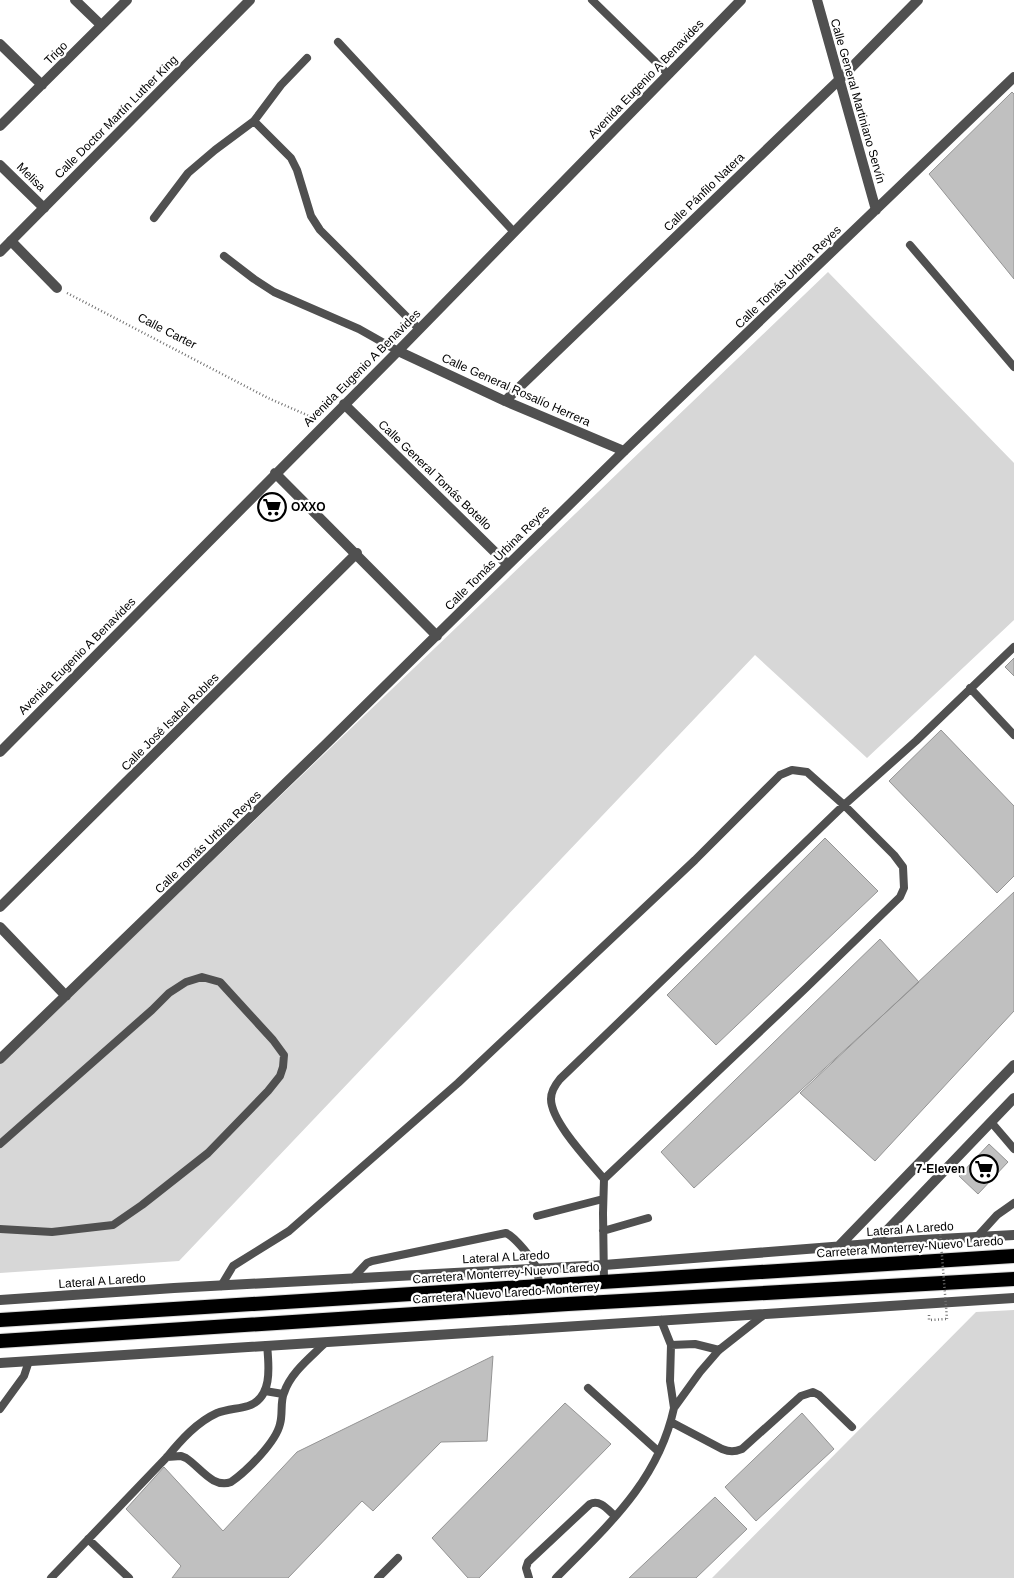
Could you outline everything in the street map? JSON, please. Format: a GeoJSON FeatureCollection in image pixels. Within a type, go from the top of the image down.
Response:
{"type":"FeatureCollection","features":[{"type":"Feature","properties":{"kind":"highway","name":"Carretera Monterrey-Nuevo Laredo"},"geometry":{"type":"LineString","coordinates":[[0,1320],[1014,1256]]}},
{"type":"Feature","properties":{"kind":"highway","name":"Carretera Nuevo Laredo-Monterrey"},"geometry":{"type":"LineString","coordinates":[[0,1341],[578,1304],[1014,1279]]}},
{"type":"Feature","properties":{"kind":"street"},"geometry":{"type":"LineString","coordinates":[[74,0],[101,26]]}},
{"type":"Feature","properties":{"kind":"street","name":"Trigo"},"geometry":{"type":"LineString","coordinates":[[2,124],[127,0]]}},
{"type":"Feature","properties":{"kind":"street","name":"Calle Doctor Martín Luther King"},"geometry":{"type":"LineString","coordinates":[[0,252],[250,0]]}},
{"type":"Feature","properties":{"kind":"street","name":"Avenida Eugenio A Benavides"},"geometry":{"type":"LineString","coordinates":[[0,752],[398,350],[740,0]]}},
{"type":"Feature","properties":{"kind":"street","name":"Calle General Martiniano Servín"},"geometry":{"type":"LineString","coordinates":[[817,0],[876,210]]}},
{"type":"Feature","properties":{"kind":"street","name":"Calle Pánfilo Natera"},"geometry":{"type":"LineString","coordinates":[[505,401],[839,80],[918,0]]}},
{"type":"Feature","properties":{"kind":"street"},"geometry":{"type":"LineString","coordinates":[[0,44],[42,85]]}},
{"type":"Feature","properties":{"kind":"street","name":"Calle Tomás Urbina Reyes"},"geometry":{"type":"LineString","coordinates":[[0,1059],[437,636],[624,451],[1014,78]]}},
{"type":"Feature","properties":{"kind":"street","name":"Melisa"},"geometry":{"type":"LineString","coordinates":[[0,165],[44,208]]}},
{"type":"Feature","properties":{"kind":"street"},"geometry":{"type":"LineString","coordinates":[[11,241],[57,288]]}},
{"type":"Feature","properties":{"kind":"street","name":"Calle General Rosalío Herrera"},"geometry":{"type":"LineString","coordinates":[[398,350],[505,401],[624,451]]}},
{"type":"Feature","properties":{"kind":"street","name":"Calle General Tomás Botello"},"geometry":{"type":"LineString","coordinates":[[344,404],[508,564]]}},
{"type":"Feature","properties":{"kind":"street"},"geometry":{"type":"LineString","coordinates":[[275,473],[437,636]]}},
{"type":"Feature","properties":{"kind":"street","name":"Calle José Isabel Robles"},"geometry":{"type":"LineString","coordinates":[[0,907],[356,553]]}},
{"type":"Feature","properties":{"kind":"street"},"geometry":{"type":"LineString","coordinates":[[0,927],[66,996]]}},
{"type":"Feature","properties":{"kind":"street"},"geometry":{"type":"LineString","coordinates":[[839,1246],[1014,1065]]}},
{"type":"Feature","properties":{"kind":"street"},"geometry":{"type":"LineString","coordinates":[[875,1243],[1014,1098]]}},
{"type":"Feature","properties":{"kind":"street","name":"Lateral A Laredo"},"geometry":{"type":"LineString","coordinates":[[0,1300],[352,1278],[604,1265],[875,1243],[1014,1235]]}},
{"type":"Feature","properties":{"kind":"street"},"geometry":{"type":"LineString","coordinates":[[0,1363],[1014,1298]]}},
{"type":"Feature","properties":{"kind":"lane"},"geometry":{"type":"LineString","coordinates":[[592,0],[668,74]]}},
{"type":"Feature","properties":{"kind":"lane"},"geometry":{"type":"LineString","coordinates":[[338,42],[514,232]]}},
{"type":"Feature","properties":{"kind":"lane"},"geometry":{"type":"LineString","coordinates":[[154,218],[188,173],[254,121],[281,85],[307,58]]}},
{"type":"Feature","properties":{"kind":"lane"},"geometry":{"type":"LineString","coordinates":[[254,121],[291,158],[298,170],[311,216],[320,230],[419,328]]}},
{"type":"Feature","properties":{"kind":"lane"},"geometry":{"type":"LineString","coordinates":[[910,245],[1014,367]]}},
{"type":"Feature","properties":{"kind":"lane"},"geometry":{"type":"LineString","coordinates":[[224,256],[274,292],[359,329],[398,350]]}},
{"type":"Feature","properties":{"kind":"lane"},"geometry":{"type":"LineString","coordinates":[[604,1282],[604,1179],[558,1120],[551,1100],[552,1089],[560,1079],[844,805],[916,741],[1014,647]]}},
{"type":"Feature","properties":{"kind":"lane"},"geometry":{"type":"LineString","coordinates":[[970,688],[1014,735]]}},
{"type":"Feature","properties":{"kind":"lane"},"geometry":{"type":"LineString","coordinates":[[221,1286],[233,1266],[289,1231],[458,1083],[695,860],[780,775],[792,770],[807,772],[844,805],[894,855],[903,868],[904,888],[900,897],[604,1179]]}},
{"type":"Feature","properties":{"kind":"lane"},"geometry":{"type":"LineString","coordinates":[[0,1144],[169,993],[186,982],[202,977],[220,982],[284,1054],[280,1076],[208,1153],[142,1206],[113,1224],[52,1232],[0,1229]]}},
{"type":"Feature","properties":{"kind":"lane"},"geometry":{"type":"LineString","coordinates":[[990,1122],[1014,1149]]}},
{"type":"Feature","properties":{"kind":"lane"},"geometry":{"type":"LineString","coordinates":[[537,1216],[603,1199]]}},
{"type":"Feature","properties":{"kind":"lane"},"geometry":{"type":"LineString","coordinates":[[977,1237],[997,1215],[1014,1202]]}},
{"type":"Feature","properties":{"kind":"lane"},"geometry":{"type":"LineString","coordinates":[[603,1231],[648,1218]]}},
{"type":"Feature","properties":{"kind":"lane"},"geometry":{"type":"LineString","coordinates":[[352,1278],[372,1261],[506,1233],[520,1246],[537,1268],[539,1286]]}},
{"type":"Feature","properties":{"kind":"lane"},"geometry":{"type":"LineString","coordinates":[[674,1408],[700,1372],[719,1350],[765,1314]]}},
{"type":"Feature","properties":{"kind":"lane"},"geometry":{"type":"LineString","coordinates":[[556,1578],[634,1495],[647,1477],[659,1452],[671,1422],[674,1408],[670,1381],[671,1345],[661,1320]]}},
{"type":"Feature","properties":{"kind":"lane"},"geometry":{"type":"LineString","coordinates":[[167,1456],[186,1458],[214,1481],[226,1484],[231,1482],[275,1437],[280,1425],[283,1394],[301,1367],[325,1342]]}},
{"type":"Feature","properties":{"kind":"lane"},"geometry":{"type":"LineString","coordinates":[[671,1345],[695,1344],[719,1350]]}},
{"type":"Feature","properties":{"kind":"lane"},"geometry":{"type":"LineString","coordinates":[[50,1578],[182,1439],[207,1419],[226,1410],[253,1404],[262,1396],[265,1391],[269,1370],[267,1345]]}},
{"type":"Feature","properties":{"kind":"lane"},"geometry":{"type":"LineString","coordinates":[[0,1409],[24,1376],[29,1361]]}},
{"type":"Feature","properties":{"kind":"lane"},"geometry":{"type":"LineString","coordinates":[[588,1388],[659,1452]]}},
{"type":"Feature","properties":{"kind":"lane"},"geometry":{"type":"LineString","coordinates":[[265,1391],[283,1394]]}},
{"type":"Feature","properties":{"kind":"lane"},"geometry":{"type":"LineString","coordinates":[[671,1422],[722,1449],[730,1452],[736,1451],[742,1448],[801,1396],[813,1392],[819,1394],[852,1427]]}},
{"type":"Feature","properties":{"kind":"lane"},"geometry":{"type":"LineString","coordinates":[[528,1578],[526,1568],[528,1562],[590,1504],[594,1502],[600,1503],[615,1516]]}},
{"type":"Feature","properties":{"kind":"lane"},"geometry":{"type":"LineString","coordinates":[[88,1540],[129,1578]]}},
{"type":"Feature","properties":{"kind":"lane"},"geometry":{"type":"LineString","coordinates":[[378,1578],[398,1558]]}},
{"type":"Feature","properties":{"kind":"path","name":"Calle Carter"},"geometry":{"type":"LineString","coordinates":[[57,288],[268,398],[326,423]]}},
{"type":"Feature","properties":{"kind":"path"},"geometry":{"type":"LineString","coordinates":[[929,1320],[947,1319],[940,1231]]}},
{"type":"Feature","properties":{"kind":"shaded area"},"geometry":{"type":"Polygon","coordinates":[[[828,272],[1014,463],[1014,620],[867,758],[755,655],[179,1261],[0,1273],[0,1064],[828,272]]]}},
{"type":"Feature","properties":{"kind":"shaded area"},"geometry":{"type":"Polygon","coordinates":[[[1014,1310],[1014,1578],[712,1578],[976,1312],[1014,1310]]]}},
{"type":"Feature","properties":{"kind":"building"},"geometry":{"type":"Polygon","coordinates":[[[1012,92],[1014,94],[1014,279],[929,174],[1012,92]]]}},
{"type":"Feature","properties":{"kind":"building"},"geometry":{"type":"Polygon","coordinates":[[[1014,658],[1014,676],[1005,667],[1014,658]]]}},
{"type":"Feature","properties":{"kind":"building"},"geometry":{"type":"Polygon","coordinates":[[[941,730],[1014,806],[1014,876],[997,893],[889,781],[941,730]]]}},
{"type":"Feature","properties":{"kind":"building"},"geometry":{"type":"Polygon","coordinates":[[[825,838],[878,891],[716,1045],[667,995],[825,838]]]}},
{"type":"Feature","properties":{"kind":"building"},"geometry":{"type":"Polygon","coordinates":[[[1014,892],[1014,1011],[875,1161],[800,1093],[1014,892]]]}},
{"type":"Feature","properties":{"kind":"building"},"geometry":{"type":"Polygon","coordinates":[[[880,939],[919,982],[694,1188],[661,1152],[880,939]]]}},
{"type":"Feature","properties":{"kind":"building","name":"7-Eleven"},"geometry":{"type":"Polygon","coordinates":[[[989,1144],[1008,1162],[978,1194],[959,1176],[989,1144]]]}},
{"type":"Feature","properties":{"kind":"building"},"geometry":{"type":"Polygon","coordinates":[[[493,1356],[487,1441],[441,1442],[373,1511],[362,1501],[288,1578],[172,1578],[181,1566],[126,1509],[164,1467],[223,1531],[297,1452],[493,1356]]]}},
{"type":"Feature","properties":{"kind":"building"},"geometry":{"type":"Polygon","coordinates":[[[565,1403],[611,1444],[479,1578],[468,1578],[432,1538],[565,1403]]]}},
{"type":"Feature","properties":{"kind":"building"},"geometry":{"type":"Polygon","coordinates":[[[802,1413],[834,1449],[756,1521],[725,1487],[802,1413]]]}},
{"type":"Feature","properties":{"kind":"building"},"geometry":{"type":"Polygon","coordinates":[[[715,1497],[747,1529],[696,1578],[629,1578],[715,1497]]]}},
{"type":"Feature","properties":{"kind":"place","name":"OXXO"},"geometry":{"type":"Point","coordinates":[272,507]}},
{"type":"Feature","properties":{"kind":"place","name":"7-Eleven"},"geometry":{"type":"Point","coordinates":[984,1169]}}]}
